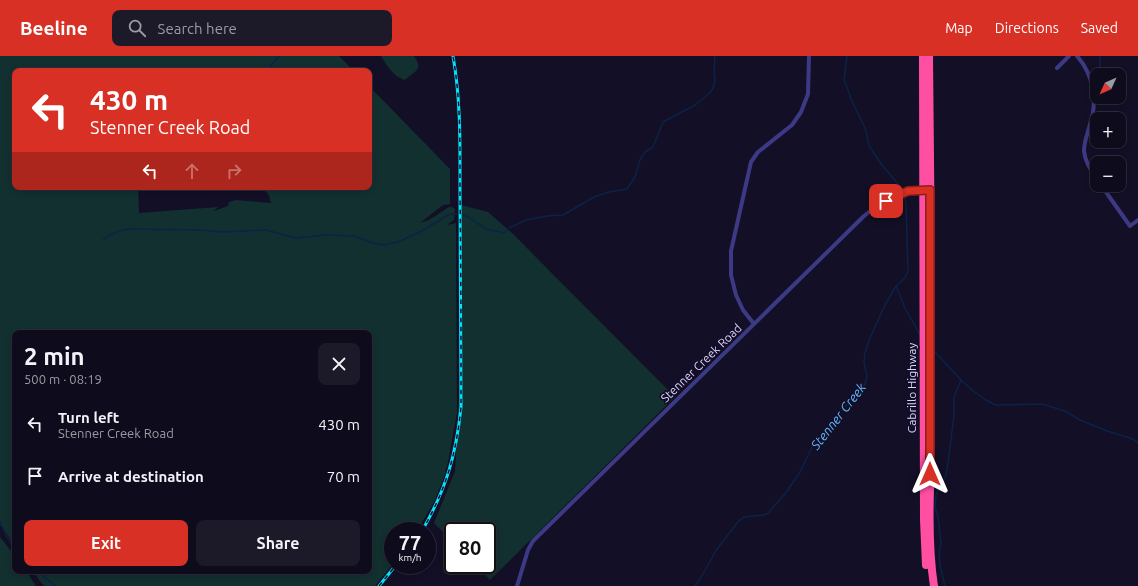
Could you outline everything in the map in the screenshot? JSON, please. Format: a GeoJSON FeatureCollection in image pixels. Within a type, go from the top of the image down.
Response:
{"type":"FeatureCollection","features":[{"type":"Feature","properties":{"kind":"highway"},"geometry":{"type":"LineString","coordinates":[[923,56],[926,190]]}},
{"type":"Feature","properties":{"kind":"highway"},"geometry":{"type":"LineString","coordinates":[[926,190],[929,56]]}},
{"type":"Feature","properties":{"kind":"highway","name":"Cabrillo Highway"},"geometry":{"type":"LineString","coordinates":[[926,190],[924,520],[928,586]]}},
{"type":"Feature","properties":{"kind":"highway","name":"Cabrillo Highway"},"geometry":{"type":"LineString","coordinates":[[926,190],[931,445],[929,516],[931,572],[934,586]]}},
{"type":"Feature","properties":{"kind":"street"},"geometry":{"type":"LineString","coordinates":[[754,324],[743,310],[736,295],[731,275],[731,251],[751,162],[758,152],[792,125],[801,112],[808,94],[809,56]]}},
{"type":"Feature","properties":{"kind":"street"},"geometry":{"type":"LineString","coordinates":[[1057,68],[1069,56]]}},
{"type":"Feature","properties":{"kind":"street"},"geometry":{"type":"LineString","coordinates":[[1077,56],[1088,73],[1093,89],[1093,115],[1085,139],[1084,152],[1090,169]]}},
{"type":"Feature","properties":{"kind":"street","name":"Stenner Creek Road"},"geometry":{"type":"LineString","coordinates":[[517,586],[528,550],[533,541],[868,212],[908,191],[926,190]]}},
{"type":"Feature","properties":{"kind":"street"},"geometry":{"type":"LineString","coordinates":[[1106,192],[1130,226],[1138,220]]}},
{"type":"Feature","properties":{"kind":"green space"},"geometry":{"type":"Polygon","coordinates":[[[0,56],[339,56],[351,68],[12,68],[12,190],[138,190],[139,213],[218,207],[214,211],[228,206],[229,202],[236,200],[271,203],[269,195],[264,190],[372,190],[372,89],[450,169],[450,204],[443,205],[420,223],[429,220],[449,207],[455,209],[454,220],[447,225],[456,223],[457,413],[448,462],[443,480],[434,502],[422,522],[384,522],[385,574],[375,586],[45,586],[35,574],[372,574],[372,330],[12,330],[12,542],[0,525],[0,56]]]}},
{"type":"Feature","properties":{"kind":"green space"},"geometry":{"type":"Polygon","coordinates":[[[381,56],[414,56],[418,64],[417,70],[405,80],[401,79],[394,74],[381,56]]]}},
{"type":"Feature","properties":{"kind":"green space"},"geometry":{"type":"Polygon","coordinates":[[[461,205],[488,212],[511,232],[675,397],[490,580],[484,574],[496,574],[496,522],[444,522],[444,533],[436,525],[436,522],[434,522],[455,471],[461,364],[461,205]]]}},
{"type":"Feature","properties":{"kind":"green space"},"geometry":{"type":"Polygon","coordinates":[[[0,537],[12,552],[12,574],[28,574],[36,586],[0,586],[0,537]]]}},
{"type":"Feature","properties":{"kind":"waterway"},"geometry":{"type":"LineString","coordinates":[[269,68],[279,56]]}},
{"type":"Feature","properties":{"kind":"waterway"},"geometry":{"type":"LineString","coordinates":[[509,228],[526,220],[563,215],[594,197],[609,192],[627,189],[635,177],[640,160],[645,152],[653,147],[663,122],[695,105],[710,93],[715,80],[715,56]]}},
{"type":"Feature","properties":{"kind":"waterway","name":"Stenner Creek"},"geometry":{"type":"LineString","coordinates":[[695,586],[717,549],[738,522],[744,517],[767,514],[785,494],[800,472],[812,447],[865,384],[867,376],[864,363],[869,340],[885,305],[896,286],[905,278],[908,271],[905,198],[899,185],[882,165],[869,145],[865,128],[851,99],[844,80],[847,56]]}},
{"type":"Feature","properties":{"kind":"waterway"},"geometry":{"type":"LineString","coordinates":[[1100,56],[1100,68]]}},
{"type":"Feature","properties":{"kind":"waterway"},"geometry":{"type":"LineString","coordinates":[[103,240],[114,233],[127,229],[200,230],[223,232],[266,230],[295,238],[327,235],[354,236],[373,243],[384,245],[398,242],[420,232],[450,214],[457,214]]}},
{"type":"Feature","properties":{"kind":"waterway"},"geometry":{"type":"LineString","coordinates":[[463,215],[486,229],[505,233],[506,230]]}},
{"type":"Feature","properties":{"kind":"waterway"},"geometry":{"type":"LineString","coordinates":[[896,286],[905,308],[920,335]]}},
{"type":"Feature","properties":{"kind":"waterway"},"geometry":{"type":"LineString","coordinates":[[934,351],[972,390],[995,405],[1042,404],[1065,411],[1080,420],[1107,431],[1133,439],[1138,443]]}},
{"type":"Feature","properties":{"kind":"waterway"},"geometry":{"type":"LineString","coordinates":[[945,586],[940,565],[939,553],[941,543],[938,517],[935,507],[936,495],[946,475],[954,415],[954,397],[961,380]]}},
{"type":"Feature","properties":{"kind":"waterway"},"geometry":{"type":"LineString","coordinates":[[0,522],[12,544]]}},
{"type":"Feature","properties":{"kind":"waterway"},"geometry":{"type":"LineString","coordinates":[[41,574],[55,586]]}},
{"type":"Feature","properties":{"kind":"railway"},"geometry":{"type":"LineString","coordinates":[[427,522],[438,501],[449,472],[459,425],[461,407],[460,141],[459,107],[453,56]]}},
{"type":"Feature","properties":{"kind":"railway"},"geometry":{"type":"LineString","coordinates":[[379,586],[389,574]]}},
{"type":"Feature","properties":{"kind":"route"},"geometry":{"type":"LineString","coordinates":[[886,201],[908,191],[930,190],[930,474]]}}]}
